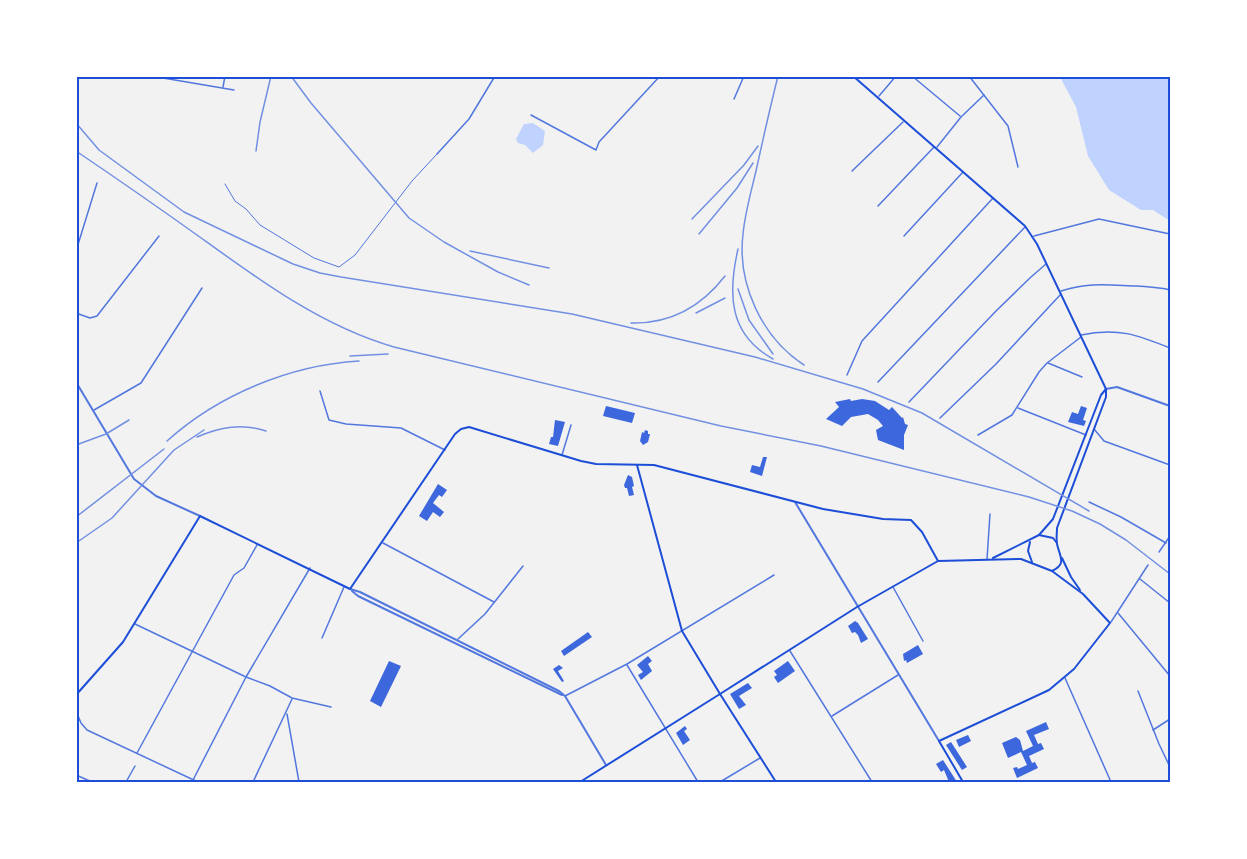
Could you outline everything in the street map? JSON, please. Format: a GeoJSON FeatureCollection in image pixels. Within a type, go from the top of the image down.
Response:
{"type":"FeatureCollection","features":[{"type":"Feature","properties":{"kind":"main road"},"geometry":{"type":"LineString","coordinates":[[853,76],[1025,226],[1047,264],[1106,389],[1106,397],[1057,528],[1057,544]]}},
{"type":"Feature","properties":{"kind":"main road"},"geometry":{"type":"LineString","coordinates":[[989,560],[1039,535],[1053,519],[1101,395],[1106,389]]}},
{"type":"Feature","properties":{"kind":"main road"},"geometry":{"type":"LineString","coordinates":[[76,695],[111,657],[135,624],[200,516],[350,589],[445,450],[461,429],[469,427],[562,456],[596,464],[654,465],[795,502],[883,519],[911,520],[922,532],[938,561]]}},
{"type":"Feature","properties":{"kind":"main road"},"geometry":{"type":"LineString","coordinates":[[637,465],[682,631],[776,783]]}},
{"type":"Feature","properties":{"kind":"main road"},"geometry":{"type":"LineString","coordinates":[[963,783],[939,741],[1039,695],[1074,669],[1110,623],[1083,594],[1071,577],[1053,538],[1039,535]]}},
{"type":"Feature","properties":{"kind":"main road"},"geometry":{"type":"LineString","coordinates":[[1030,540],[1028,551],[1032,562]]}},
{"type":"Feature","properties":{"kind":"main road"},"geometry":{"type":"LineString","coordinates":[[580,783],[857,607],[938,561],[1011,558],[1032,562],[1060,576],[1083,594]]}},
{"type":"Feature","properties":{"kind":"main road"},"geometry":{"type":"LineString","coordinates":[[1052,572],[1061,565],[1062,558]]}},
{"type":"Feature","properties":{"kind":"street"},"geometry":{"type":"LineString","coordinates":[[223,88],[225,76]]}},
{"type":"Feature","properties":{"kind":"street"},"geometry":{"type":"LineString","coordinates":[[437,154],[469,119],[495,76]]}},
{"type":"Feature","properties":{"kind":"street"},"geometry":{"type":"LineString","coordinates":[[531,115],[596,150],[599,142],[660,76]]}},
{"type":"Feature","properties":{"kind":"street"},"geometry":{"type":"LineString","coordinates":[[734,99],[744,76]]}},
{"type":"Feature","properties":{"kind":"street"},"geometry":{"type":"LineString","coordinates":[[878,98],[896,76]]}},
{"type":"Feature","properties":{"kind":"street"},"geometry":{"type":"LineString","coordinates":[[912,76],[961,117]]}},
{"type":"Feature","properties":{"kind":"street"},"geometry":{"type":"LineString","coordinates":[[969,76],[1008,126],[1018,167]]}},
{"type":"Feature","properties":{"kind":"street"},"geometry":{"type":"LineString","coordinates":[[163,78],[234,90]]}},
{"type":"Feature","properties":{"kind":"street"},"geometry":{"type":"LineString","coordinates":[[878,206],[984,95]]}},
{"type":"Feature","properties":{"kind":"street"},"geometry":{"type":"LineString","coordinates":[[852,171],[905,121]]}},
{"type":"Feature","properties":{"kind":"street"},"geometry":{"type":"LineString","coordinates":[[904,236],[964,172]]}},
{"type":"Feature","properties":{"kind":"street"},"geometry":{"type":"LineString","coordinates":[[76,251],[97,183]]}},
{"type":"Feature","properties":{"kind":"street"},"geometry":{"type":"LineString","coordinates":[[847,375],[862,341],[994,198]]}},
{"type":"Feature","properties":{"kind":"street"},"geometry":{"type":"LineString","coordinates":[[1033,237],[1099,219],[1170,234]]}},
{"type":"Feature","properties":{"kind":"street"},"geometry":{"type":"LineString","coordinates":[[878,382],[1025,226]]}},
{"type":"Feature","properties":{"kind":"street"},"geometry":{"type":"LineString","coordinates":[[76,313],[90,318],[97,316],[159,236]]}},
{"type":"Feature","properties":{"kind":"street"},"geometry":{"type":"LineString","coordinates":[[909,402],[1031,276],[1047,264]]}},
{"type":"Feature","properties":{"kind":"street"},"geometry":{"type":"LineString","coordinates":[[940,418],[996,364],[1061,293],[1076,286],[1096,283],[1154,285],[1170,290]]}},
{"type":"Feature","properties":{"kind":"street"},"geometry":{"type":"LineString","coordinates":[[92,411],[141,383],[202,288]]}},
{"type":"Feature","properties":{"kind":"street"},"geometry":{"type":"LineString","coordinates":[[978,435],[1007,419],[1017,408],[1038,372],[1081,336],[1103,331],[1128,332],[1170,348]]}},
{"type":"Feature","properties":{"kind":"street"},"geometry":{"type":"LineString","coordinates":[[1047,363],[1082,377]]}},
{"type":"Feature","properties":{"kind":"street"},"geometry":{"type":"LineString","coordinates":[[76,382],[134,479],[149,491],[200,516]]}},
{"type":"Feature","properties":{"kind":"street"},"geometry":{"type":"LineString","coordinates":[[1106,389],[1117,387],[1170,406]]}},
{"type":"Feature","properties":{"kind":"street"},"geometry":{"type":"LineString","coordinates":[[320,391],[329,420],[396,427],[445,450]]}},
{"type":"Feature","properties":{"kind":"street"},"geometry":{"type":"LineString","coordinates":[[1017,408],[1086,435]]}},
{"type":"Feature","properties":{"kind":"street"},"geometry":{"type":"LineString","coordinates":[[562,456],[571,425]]}},
{"type":"Feature","properties":{"kind":"street"},"geometry":{"type":"LineString","coordinates":[[1094,429],[1104,441],[1170,465]]}},
{"type":"Feature","properties":{"kind":"street"},"geometry":{"type":"LineString","coordinates":[[795,502],[939,741]]}},
{"type":"Feature","properties":{"kind":"street"},"geometry":{"type":"LineString","coordinates":[[1089,502],[1166,543]]}},
{"type":"Feature","properties":{"kind":"street"},"geometry":{"type":"LineString","coordinates":[[989,560],[990,514]]}},
{"type":"Feature","properties":{"kind":"street"},"geometry":{"type":"LineString","coordinates":[[1159,552],[1170,536]]}},
{"type":"Feature","properties":{"kind":"street"},"geometry":{"type":"LineString","coordinates":[[382,543],[494,602]]}},
{"type":"Feature","properties":{"kind":"street"},"geometry":{"type":"LineString","coordinates":[[137,753],[234,575],[244,568],[257,544]]}},
{"type":"Feature","properties":{"kind":"street"},"geometry":{"type":"LineString","coordinates":[[1110,623],[1148,565]]}},
{"type":"Feature","properties":{"kind":"street"},"geometry":{"type":"LineString","coordinates":[[455,642],[485,614],[523,566]]}},
{"type":"Feature","properties":{"kind":"street"},"geometry":{"type":"LineString","coordinates":[[192,781],[246,677],[310,568]]}},
{"type":"Feature","properties":{"kind":"street"},"geometry":{"type":"LineString","coordinates":[[565,696],[627,664],[774,575]]}},
{"type":"Feature","properties":{"kind":"street"},"geometry":{"type":"LineString","coordinates":[[1139,579],[1170,603]]}},
{"type":"Feature","properties":{"kind":"street"},"geometry":{"type":"LineString","coordinates":[[322,638],[345,586]]}},
{"type":"Feature","properties":{"kind":"street"},"geometry":{"type":"LineString","coordinates":[[892,586],[923,641]]}},
{"type":"Feature","properties":{"kind":"street"},"geometry":{"type":"LineString","coordinates":[[350,589],[559,691],[565,696],[607,766]]}},
{"type":"Feature","properties":{"kind":"street"},"geometry":{"type":"LineString","coordinates":[[1118,613],[1170,676]]}},
{"type":"Feature","properties":{"kind":"street"},"geometry":{"type":"LineString","coordinates":[[135,624],[292,698],[331,707]]}},
{"type":"Feature","properties":{"kind":"street"},"geometry":{"type":"LineString","coordinates":[[790,650],[872,783]]}},
{"type":"Feature","properties":{"kind":"street"},"geometry":{"type":"LineString","coordinates":[[627,664],[698,783]]}},
{"type":"Feature","properties":{"kind":"street"},"geometry":{"type":"LineString","coordinates":[[832,716],[898,675]]}},
{"type":"Feature","properties":{"kind":"street"},"geometry":{"type":"LineString","coordinates":[[1064,677],[1111,783]]}},
{"type":"Feature","properties":{"kind":"street"},"geometry":{"type":"LineString","coordinates":[[1138,691],[1170,767]]}},
{"type":"Feature","properties":{"kind":"street"},"geometry":{"type":"LineString","coordinates":[[253,783],[292,698]]}},
{"type":"Feature","properties":{"kind":"street"},"geometry":{"type":"LineString","coordinates":[[76,711],[84,728],[198,783]]}},
{"type":"Feature","properties":{"kind":"street"},"geometry":{"type":"LineString","coordinates":[[287,713],[299,783]]}},
{"type":"Feature","properties":{"kind":"street"},"geometry":{"type":"LineString","coordinates":[[1154,730],[1170,719]]}},
{"type":"Feature","properties":{"kind":"street"},"geometry":{"type":"LineString","coordinates":[[720,783],[760,758]]}},
{"type":"Feature","properties":{"kind":"street"},"geometry":{"type":"LineString","coordinates":[[126,783],[135,766]]}},
{"type":"Feature","properties":{"kind":"street"},"geometry":{"type":"LineString","coordinates":[[76,775],[92,783]]}},
{"type":"Feature","properties":{"kind":"lane"},"geometry":{"type":"LineString","coordinates":[[225,184],[235,201],[246,209],[260,225],[314,258],[339,267],[355,255],[411,180],[437,154]]}},
{"type":"Feature","properties":{"kind":"water"},"geometry":{"type":"Polygon","coordinates":[[[1060,77],[1170,77],[1170,221],[1153,210],[1141,210],[1109,190],[1088,156],[1076,107],[1060,77]]]}},
{"type":"Feature","properties":{"kind":"water"},"geometry":{"type":"Polygon","coordinates":[[[533,123],[545,131],[543,145],[533,153],[525,145],[518,143],[516,139],[524,124],[533,123]]]}},
{"type":"Feature","properties":{"kind":"building"},"geometry":{"type":"Polygon","coordinates":[[[850,399],[851,401],[862,399],[875,401],[889,410],[892,407],[903,417],[905,424],[908,425],[904,435],[904,450],[878,440],[876,430],[883,426],[868,414],[851,417],[842,426],[826,419],[839,407],[835,402],[850,399]]]}},
{"type":"Feature","properties":{"kind":"building"},"geometry":{"type":"Polygon","coordinates":[[[606,406],[635,413],[632,423],[603,416],[606,406]]]}},
{"type":"Feature","properties":{"kind":"building"},"geometry":{"type":"Polygon","coordinates":[[[1081,406],[1087,408],[1083,420],[1086,421],[1084,426],[1068,422],[1072,412],[1078,414],[1081,406]]]}},
{"type":"Feature","properties":{"kind":"building"},"geometry":{"type":"Polygon","coordinates":[[[555,420],[565,422],[558,446],[549,444],[553,437],[555,420]]]}},
{"type":"Feature","properties":{"kind":"building"},"geometry":{"type":"Polygon","coordinates":[[[645,430],[650,434],[648,442],[643,445],[640,441],[642,432],[644,433],[645,430]]]}},
{"type":"Feature","properties":{"kind":"building"},"geometry":{"type":"Polygon","coordinates":[[[763,457],[767,457],[762,476],[750,472],[752,465],[760,467],[763,457]]]}},
{"type":"Feature","properties":{"kind":"building"},"geometry":{"type":"Polygon","coordinates":[[[628,475],[632,477],[634,486],[632,487],[634,495],[629,496],[624,485],[628,475]]]}},
{"type":"Feature","properties":{"kind":"building"},"geometry":{"type":"Polygon","coordinates":[[[438,484],[447,490],[433,503],[444,512],[440,517],[433,512],[427,521],[419,516],[438,484]]]}},
{"type":"Feature","properties":{"kind":"building"},"geometry":{"type":"Polygon","coordinates":[[[855,621],[868,639],[861,643],[858,635],[855,632],[852,633],[848,626],[855,621]]]}},
{"type":"Feature","properties":{"kind":"building"},"geometry":{"type":"Polygon","coordinates":[[[588,632],[592,637],[564,656],[561,651],[588,632]]]}},
{"type":"Feature","properties":{"kind":"building"},"geometry":{"type":"Polygon","coordinates":[[[918,645],[923,654],[907,663],[906,660],[904,661],[903,654],[918,645]]]}},
{"type":"Feature","properties":{"kind":"building"},"geometry":{"type":"Polygon","coordinates":[[[648,656],[652,661],[648,664],[652,671],[641,680],[638,675],[643,672],[637,665],[648,656]]]}},
{"type":"Feature","properties":{"kind":"building"},"geometry":{"type":"Polygon","coordinates":[[[389,661],[401,666],[381,707],[370,701],[389,661]]]}},
{"type":"Feature","properties":{"kind":"building"},"geometry":{"type":"Polygon","coordinates":[[[788,661],[795,671],[778,683],[774,677],[777,675],[774,671],[788,661]]]}},
{"type":"Feature","properties":{"kind":"building"},"geometry":{"type":"Polygon","coordinates":[[[559,665],[563,668],[558,671],[564,681],[562,682],[553,669],[559,665]]]}},
{"type":"Feature","properties":{"kind":"building"},"geometry":{"type":"Polygon","coordinates":[[[748,683],[752,688],[739,696],[746,705],[739,709],[730,694],[748,683]]]}},
{"type":"Feature","properties":{"kind":"building"},"geometry":{"type":"Polygon","coordinates":[[[1046,722],[1049,729],[1034,735],[1038,744],[1041,743],[1044,749],[1029,756],[1038,768],[1017,778],[1013,768],[1018,769],[1027,765],[1021,752],[1008,758],[1002,743],[1016,737],[1020,740],[1023,751],[1033,746],[1026,731],[1046,722]]]}},
{"type":"Feature","properties":{"kind":"building"},"geometry":{"type":"Polygon","coordinates":[[[685,726],[687,729],[684,731],[690,740],[683,745],[676,733],[685,726]]]}},
{"type":"Feature","properties":{"kind":"building"},"geometry":{"type":"Polygon","coordinates":[[[968,735],[971,741],[959,747],[956,740],[968,735]]]}},
{"type":"Feature","properties":{"kind":"building"},"geometry":{"type":"Polygon","coordinates":[[[951,742],[967,767],[962,770],[946,745],[951,742]]]}},
{"type":"Feature","properties":{"kind":"building"},"geometry":{"type":"Polygon","coordinates":[[[943,760],[957,782],[949,782],[944,770],[941,772],[936,764],[943,760]]]}},
{"type":"Feature","properties":{"kind":"railway"},"geometry":{"type":"LineString","coordinates":[[256,151],[271,76]]}},
{"type":"Feature","properties":{"kind":"railway"},"geometry":{"type":"LineString","coordinates":[[291,76],[311,103],[409,218],[444,242],[498,272],[529,285]]}},
{"type":"Feature","properties":{"kind":"railway"},"geometry":{"type":"LineString","coordinates":[[778,76],[747,210],[742,253],[749,290],[765,325],[789,354],[804,365]]}},
{"type":"Feature","properties":{"kind":"railway"},"geometry":{"type":"LineString","coordinates":[[76,123],[99,150],[184,212],[293,264],[341,277],[572,314],[755,357],[863,389],[922,413],[1089,511]]}},
{"type":"Feature","properties":{"kind":"railway"},"geometry":{"type":"LineString","coordinates":[[692,219],[744,165],[758,146]]}},
{"type":"Feature","properties":{"kind":"railway"},"geometry":{"type":"LineString","coordinates":[[76,151],[294,302],[343,328],[368,338],[394,347],[721,426],[821,446],[1029,497],[1072,511],[1100,524],[1126,540],[1170,574]]}},
{"type":"Feature","properties":{"kind":"railway"},"geometry":{"type":"LineString","coordinates":[[699,234],[737,188],[753,163]]}},
{"type":"Feature","properties":{"kind":"railway"},"geometry":{"type":"LineString","coordinates":[[738,249],[733,281],[735,311],[747,337],[758,349],[773,359]]}},
{"type":"Feature","properties":{"kind":"railway"},"geometry":{"type":"LineString","coordinates":[[470,251],[549,268]]}},
{"type":"Feature","properties":{"kind":"railway"},"geometry":{"type":"LineString","coordinates":[[631,323],[646,323],[684,312],[706,297],[725,276]]}},
{"type":"Feature","properties":{"kind":"railway"},"geometry":{"type":"LineString","coordinates":[[738,289],[749,320],[773,354]]}},
{"type":"Feature","properties":{"kind":"railway"},"geometry":{"type":"LineString","coordinates":[[696,313],[725,298]]}},
{"type":"Feature","properties":{"kind":"railway"},"geometry":{"type":"LineString","coordinates":[[350,356],[388,354]]}},
{"type":"Feature","properties":{"kind":"railway"},"geometry":{"type":"LineString","coordinates":[[167,441],[209,410],[256,385],[307,369],[359,361]]}},
{"type":"Feature","properties":{"kind":"railway"},"geometry":{"type":"LineString","coordinates":[[76,445],[106,434],[129,420]]}},
{"type":"Feature","properties":{"kind":"railway"},"geometry":{"type":"LineString","coordinates":[[197,437],[231,427],[248,427],[266,431]]}},
{"type":"Feature","properties":{"kind":"railway"},"geometry":{"type":"LineString","coordinates":[[76,543],[112,518],[174,450],[204,430]]}},
{"type":"Feature","properties":{"kind":"railway"},"geometry":{"type":"LineString","coordinates":[[76,517],[164,449]]}}]}
